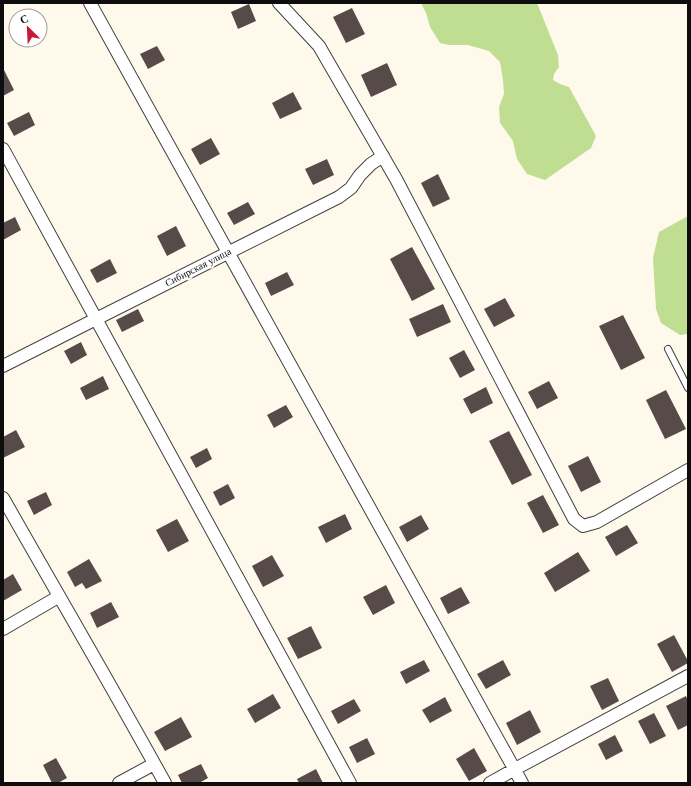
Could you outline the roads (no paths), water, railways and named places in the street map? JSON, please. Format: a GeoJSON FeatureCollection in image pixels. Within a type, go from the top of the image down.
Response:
{"type":"FeatureCollection","features":[{"type":"Feature","properties":{"kind":"street"},"geometry":{"type":"LineString","coordinates":[[90,3],[522,783]]}},
{"type":"Feature","properties":{"kind":"street"},"geometry":{"type":"LineString","coordinates":[[279,3],[320,46],[383,156],[574,519],[583,526],[597,522],[688,470]]}},
{"type":"Feature","properties":{"kind":"street"},"geometry":{"type":"LineString","coordinates":[[3,149],[350,783]]}},
{"type":"Feature","properties":{"kind":"street","name":"Сибирская улица"},"geometry":{"type":"LineString","coordinates":[[3,366],[339,196],[351,188],[360,175],[371,164],[383,156]]}},
{"type":"Feature","properties":{"kind":"street"},"geometry":{"type":"LineString","coordinates":[[3,498],[58,597],[123,707],[164,783]]}},
{"type":"Feature","properties":{"kind":"street"},"geometry":{"type":"LineString","coordinates":[[3,629],[58,597]]}},
{"type":"Feature","properties":{"kind":"street"},"geometry":{"type":"LineString","coordinates":[[490,783],[515,768],[688,676]]}},
{"type":"Feature","properties":{"kind":"street"},"geometry":{"type":"LineString","coordinates":[[119,783],[154,764]]}},
{"type":"Feature","properties":{"kind":"lane"},"geometry":{"type":"LineString","coordinates":[[668,349],[688,388]]}}]}
